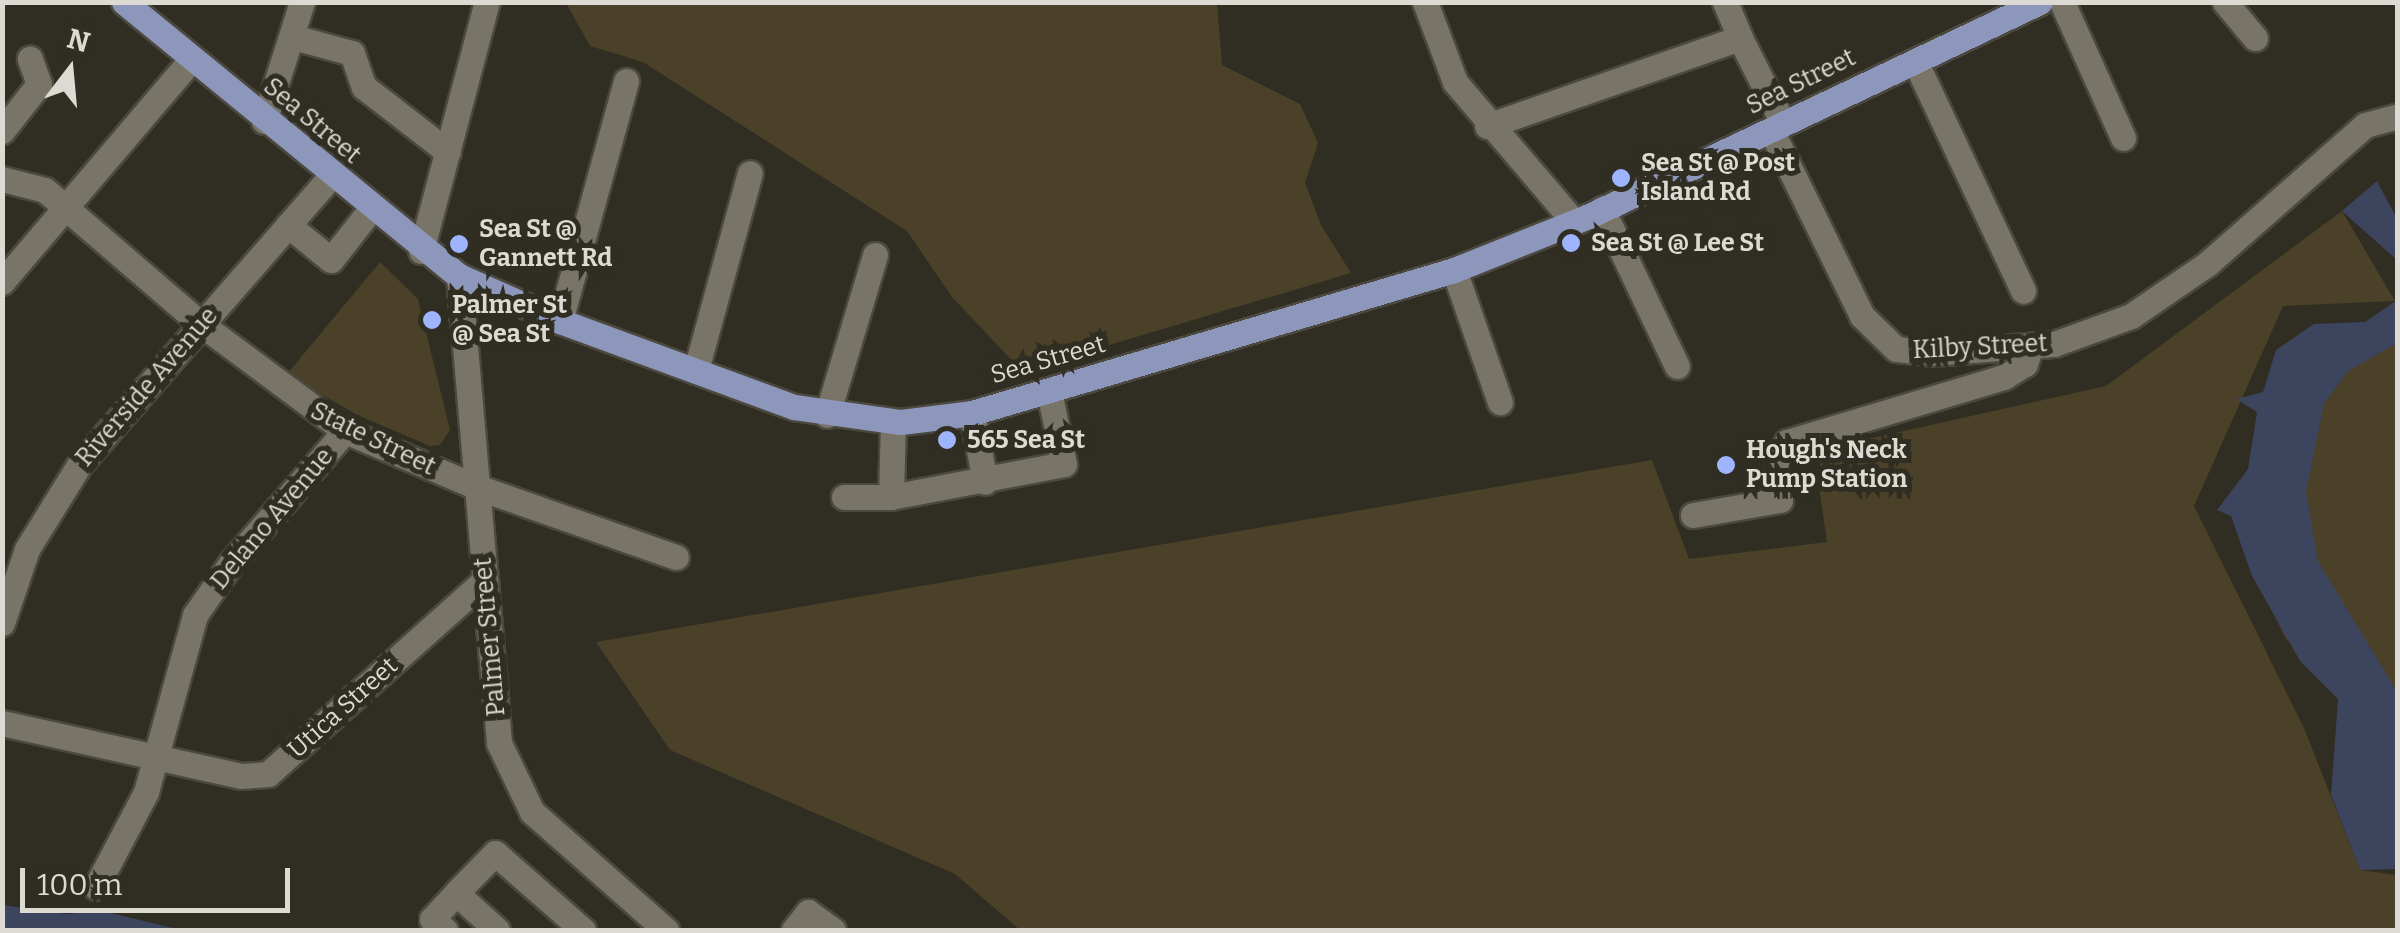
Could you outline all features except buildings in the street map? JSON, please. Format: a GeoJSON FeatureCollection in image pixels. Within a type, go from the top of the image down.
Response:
{"type":"FeatureCollection","features":[{"type":"Feature","properties":{"kind":"main road","name":"Sea Street"},"geometry":{"type":"LineString","coordinates":[[124,2],[189,62],[370,210],[458,276],[560,321],[827,415],[893,422],[972,413],[1454,270],[1602,210],[2040,2]]}},
{"type":"Feature","properties":{"kind":"street"},"geometry":{"type":"LineString","coordinates":[[264,121],[302,2]]}},
{"type":"Feature","properties":{"kind":"street"},"geometry":{"type":"LineString","coordinates":[[422,251],[487,2]]}},
{"type":"Feature","properties":{"kind":"street"},"geometry":{"type":"LineString","coordinates":[[1425,2],[1456,82],[1487,126],[1574,222]]}},
{"type":"Feature","properties":{"kind":"street","name":"Kilby Street"},"geometry":{"type":"LineString","coordinates":[[1725,2],[1853,300],[1884,342],[1910,352],[2031,346],[2105,330],[2168,296],[2365,124],[2398,116]]}},
{"type":"Feature","properties":{"kind":"street"},"geometry":{"type":"LineString","coordinates":[[2062,2],[2123,138]]}},
{"type":"Feature","properties":{"kind":"street"},"geometry":{"type":"LineString","coordinates":[[2224,2],[2255,38]]}},
{"type":"Feature","properties":{"kind":"street"},"geometry":{"type":"LineString","coordinates":[[293,37],[352,53],[364,87],[448,152]]}},
{"type":"Feature","properties":{"kind":"street"},"geometry":{"type":"LineString","coordinates":[[1487,126],[1740,38]]}},
{"type":"Feature","properties":{"kind":"street"},"geometry":{"type":"LineString","coordinates":[[2,130],[39,84],[30,59]]}},
{"type":"Feature","properties":{"kind":"street"},"geometry":{"type":"LineString","coordinates":[[1915,61],[2023,291]]}},
{"type":"Feature","properties":{"kind":"street"},"geometry":{"type":"LineString","coordinates":[[2,282],[189,62]]}},
{"type":"Feature","properties":{"kind":"street"},"geometry":{"type":"LineString","coordinates":[[560,321],[626,81]]}},
{"type":"Feature","properties":{"kind":"street"},"geometry":{"type":"LineString","coordinates":[[696,370],[750,173]]}},
{"type":"Feature","properties":{"kind":"street","name":"Riverside Avenue"},"geometry":{"type":"LineString","coordinates":[[2,623],[27,550],[53,504],[330,176]]}},
{"type":"Feature","properties":{"kind":"street"},"geometry":{"type":"LineString","coordinates":[[2,179],[46,190],[67,208]]}},
{"type":"Feature","properties":{"kind":"street","name":"State Street"},"geometry":{"type":"LineString","coordinates":[[67,208],[202,324],[345,431],[477,487],[676,557]]}},
{"type":"Feature","properties":{"kind":"street"},"geometry":{"type":"LineString","coordinates":[[288,225],[331,260],[370,210]]}},
{"type":"Feature","properties":{"kind":"street"},"geometry":{"type":"LineString","coordinates":[[1602,210],[1677,366]]}},
{"type":"Feature","properties":{"kind":"street"},"geometry":{"type":"LineString","coordinates":[[827,415],[875,256]]}},
{"type":"Feature","properties":{"kind":"street"},"geometry":{"type":"LineString","coordinates":[[1454,270],[1500,402]]}},
{"type":"Feature","properties":{"kind":"street","name":"Palmer Street"},"geometry":{"type":"LineString","coordinates":[[458,276],[499,743],[532,812],[666,930]]}},
{"type":"Feature","properties":{"kind":"street"},"geometry":{"type":"LineString","coordinates":[[1693,514],[1780,500],[1776,462],[1787,442],[2004,377],[2025,364],[2031,346]]}},
{"type":"Feature","properties":{"kind":"street"},"geometry":{"type":"LineString","coordinates":[[844,497],[892,496],[985,482],[1064,464],[1049,391]]}},
{"type":"Feature","properties":{"kind":"street"},"geometry":{"type":"LineString","coordinates":[[972,413],[985,482]]}},
{"type":"Feature","properties":{"kind":"street"},"geometry":{"type":"LineString","coordinates":[[892,496],[893,422]]}},
{"type":"Feature","properties":{"kind":"street","name":"Delano Avenue"},"geometry":{"type":"LineString","coordinates":[[96,887],[146,792],[152,756],[195,616],[230,564],[345,431]]}},
{"type":"Feature","properties":{"kind":"street","name":"Utica Street"},"geometry":{"type":"LineString","coordinates":[[2,723],[241,776],[268,774],[485,580]]}},
{"type":"Feature","properties":{"kind":"street"},"geometry":{"type":"LineString","coordinates":[[445,930],[432,918],[495,853],[583,930]]}},
{"type":"Feature","properties":{"kind":"street"},"geometry":{"type":"LineString","coordinates":[[456,893],[498,930]]}},
{"type":"Feature","properties":{"kind":"street"},"geometry":{"type":"LineString","coordinates":[[794,930],[808,912],[833,930]]}},
{"type":"Feature","properties":{"kind":"shaded area"},"geometry":{"type":"Polygon","coordinates":[[[566,3],[1217,3],[1222,65],[1300,104],[1318,143],[1305,183],[1321,225],[1351,273],[1022,371],[952,297],[907,231],[643,62],[590,46],[566,3]]]}},
{"type":"Feature","properties":{"kind":"shaded area"},"geometry":{"type":"Polygon","coordinates":[[[2342,211],[2395,301],[2283,306],[2194,506],[2304,728],[2360,870],[2397,875],[2397,930],[1020,930],[955,874],[670,750],[596,642],[1652,460],[1689,559],[1827,542],[1814,451],[2106,386],[2342,211]]]}},
{"type":"Feature","properties":{"kind":"shaded area"},"geometry":{"type":"Polygon","coordinates":[[[380,262],[418,299],[450,430],[440,445],[430,446],[355,414],[287,374],[380,262]]]}},
{"type":"Feature","properties":{"kind":"shaded area"},"geometry":{"type":"Polygon","coordinates":[[[2390,339],[2398,343],[2397,821],[2364,704],[2286,639],[2276,619],[2280,394],[2390,339]]]}},
{"type":"Feature","properties":{"kind":"water"},"geometry":{"type":"Polygon","coordinates":[[[2377,181],[2397,219],[2397,260],[2342,211],[2377,181]]]}},
{"type":"Feature","properties":{"kind":"water"},"geometry":{"type":"Polygon","coordinates":[[[2397,300],[2397,343],[2347,372],[2324,404],[2306,492],[2318,561],[2397,692],[2397,869],[2360,870],[2331,795],[2338,699],[2300,661],[2252,576],[2231,516],[2217,510],[2248,469],[2257,412],[2236,399],[2263,392],[2276,350],[2314,324],[2365,322],[2397,300]]]}},
{"type":"Feature","properties":{"kind":"water"},"geometry":{"type":"Polygon","coordinates":[[[3,905],[66,914],[102,911],[182,930],[3,930],[3,905]]]}},
{"type":"Feature","properties":{"kind":"place","name":"Sea St @ Post Island Rd"},"geometry":{"type":"Point","coordinates":[1621,178]}},
{"type":"Feature","properties":{"kind":"place","name":"Sea St @ Lee St"},"geometry":{"type":"Point","coordinates":[1571,243]}},
{"type":"Feature","properties":{"kind":"place","name":"Sea St @ Gannett Rd"},"geometry":{"type":"Point","coordinates":[459,244]}},
{"type":"Feature","properties":{"kind":"place","name":"Palmer St @ Sea St"},"geometry":{"type":"Point","coordinates":[432,320]}},
{"type":"Feature","properties":{"kind":"place","name":"565 Sea St"},"geometry":{"type":"Point","coordinates":[947,440]}},
{"type":"Feature","properties":{"kind":"place","name":"Hough's Neck Pump Station"},"geometry":{"type":"Point","coordinates":[1726,465]}}]}
